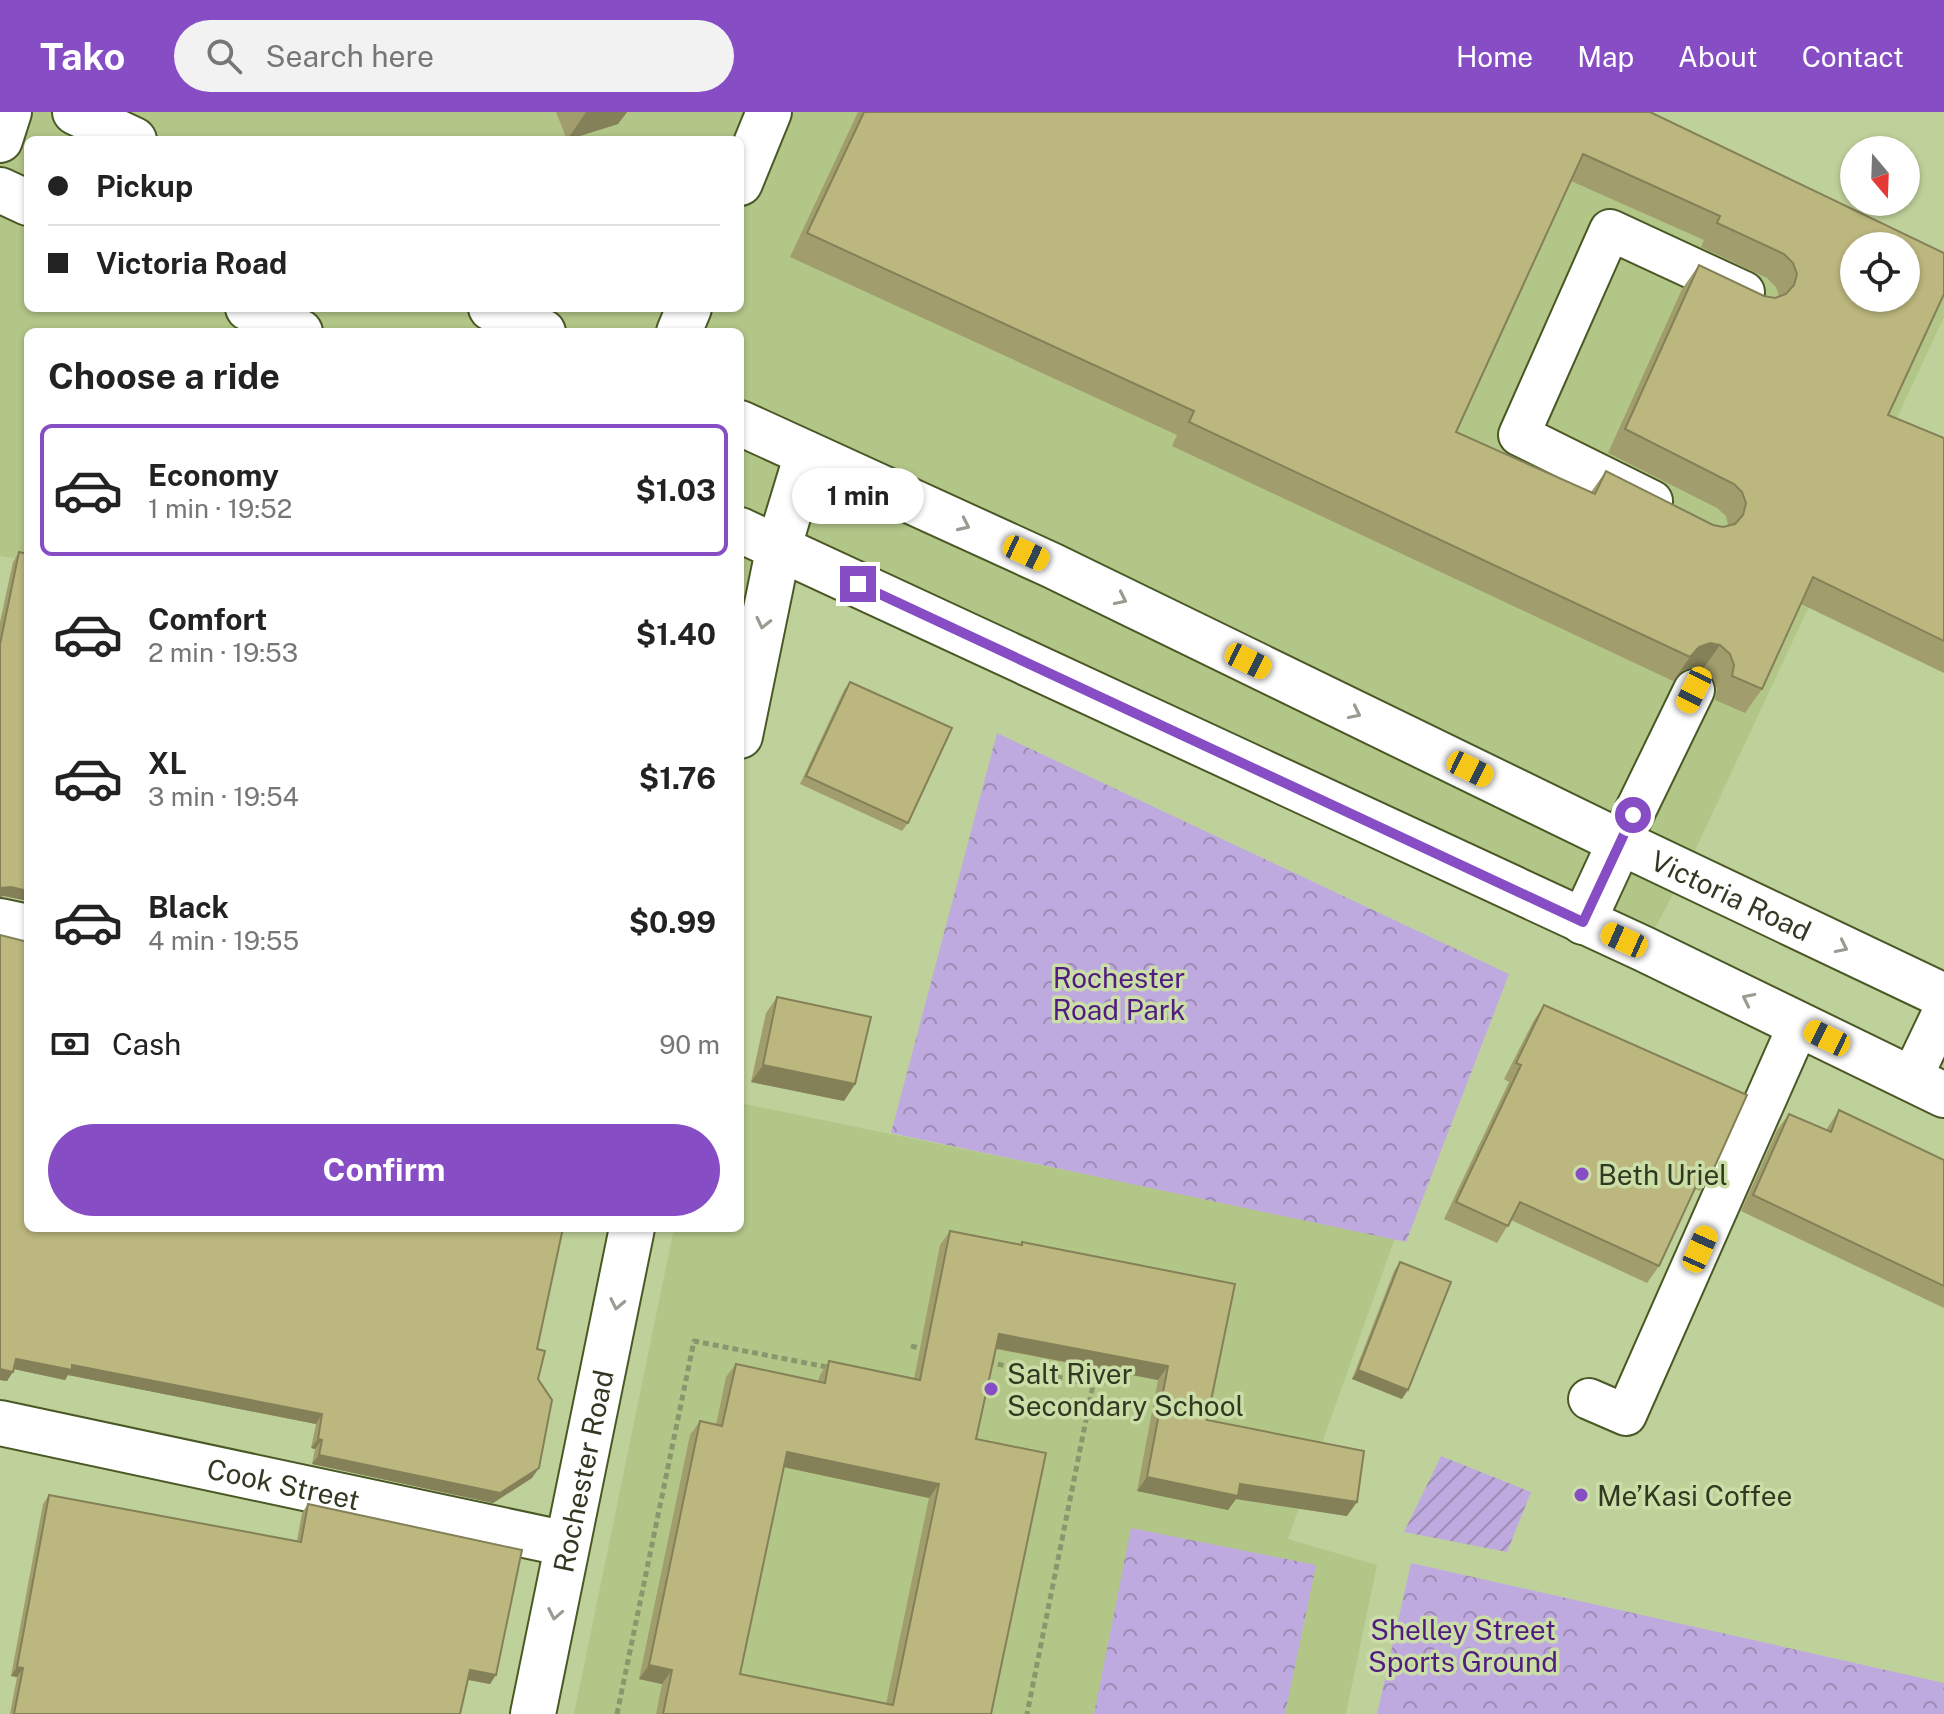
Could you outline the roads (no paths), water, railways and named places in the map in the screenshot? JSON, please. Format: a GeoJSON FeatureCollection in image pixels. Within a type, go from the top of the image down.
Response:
{"type":"FeatureCollection","features":[{"type":"Feature","properties":{"kind":"main road"},"geometry":{"type":"LineString","coordinates":[[0,140],[9,112]]}},
{"type":"Feature","properties":{"kind":"main road"},"geometry":{"type":"LineString","coordinates":[[75,112],[126,136]]}},
{"type":"Feature","properties":{"kind":"main road"},"geometry":{"type":"LineString","coordinates":[[744,173],[769,112]]}},
{"type":"Feature","properties":{"kind":"main road"},"geometry":{"type":"LineString","coordinates":[[0,190],[24,201]]}},
{"type":"Feature","properties":{"kind":"main road"},"geometry":{"type":"LineString","coordinates":[[257,312],[291,328]]}},
{"type":"Feature","properties":{"kind":"main road"},"geometry":{"type":"LineString","coordinates":[[500,312],[534,328]]}},
{"type":"Feature","properties":{"kind":"main road","name":"Victoria Road"},"geometry":{"type":"LineString","coordinates":[[744,425],[1051,565],[1944,996]]}},
{"type":"Feature","properties":{"kind":"main road"},"geometry":{"type":"LineString","coordinates":[[744,696],[760,538],[807,454]]}},
{"type":"Feature","properties":{"kind":"main road"},"geometry":{"type":"LineString","coordinates":[[760,538],[1583,922],[1928,1087]]}},
{"type":"Feature","properties":{"kind":"main road"},"geometry":{"type":"LineString","coordinates":[[1583,922],[1620,842]]}},
{"type":"Feature","properties":{"kind":"main road"},"geometry":{"type":"LineString","coordinates":[[0,921],[24,926]]}},
{"type":"Feature","properties":{"kind":"main road","name":"Rochester Road"},"geometry":{"type":"LineString","coordinates":[[533,1714],[631,1232]]}},
{"type":"Feature","properties":{"kind":"main road","name":"Cook Street"},"geometry":{"type":"LineString","coordinates":[[0,1423],[567,1544]]}},
{"type":"Feature","properties":{"kind":"lane"},"geometry":{"type":"LineString","coordinates":[[1680,514],[1519,435],[1610,230],[1757,299]]}},
{"type":"Feature","properties":{"kind":"lane"},"geometry":{"type":"LineString","coordinates":[[1620,842],[1694,690]]}},
{"type":"Feature","properties":{"kind":"lane"},"geometry":{"type":"LineString","coordinates":[[1928,1087],[1944,1010]]}},
{"type":"Feature","properties":{"kind":"lane"},"geometry":{"type":"LineString","coordinates":[[1589,1399],[1626,1415],[1799,1024]]}},
{"type":"Feature","properties":{"kind":"place","name":"Beth Uriel"},"geometry":{"type":"Point","coordinates":[1582,1174]}},
{"type":"Feature","properties":{"kind":"place","name":"Salt River Secondary School"},"geometry":{"type":"Point","coordinates":[991,1389]}},
{"type":"Feature","properties":{"kind":"place","name":"Me’Kasi Coffee"},"geometry":{"type":"Point","coordinates":[1581,1495]}},
{"type":"Feature","properties":{"kind":"park label","name":"Rochester Road Park"},"geometry":{"type":"Point","coordinates":[1119,993]}},
{"type":"Feature","properties":{"kind":"park label","name":"Shelley Street Sports Ground"},"geometry":{"type":"Point","coordinates":[1463,1645]}}]}
